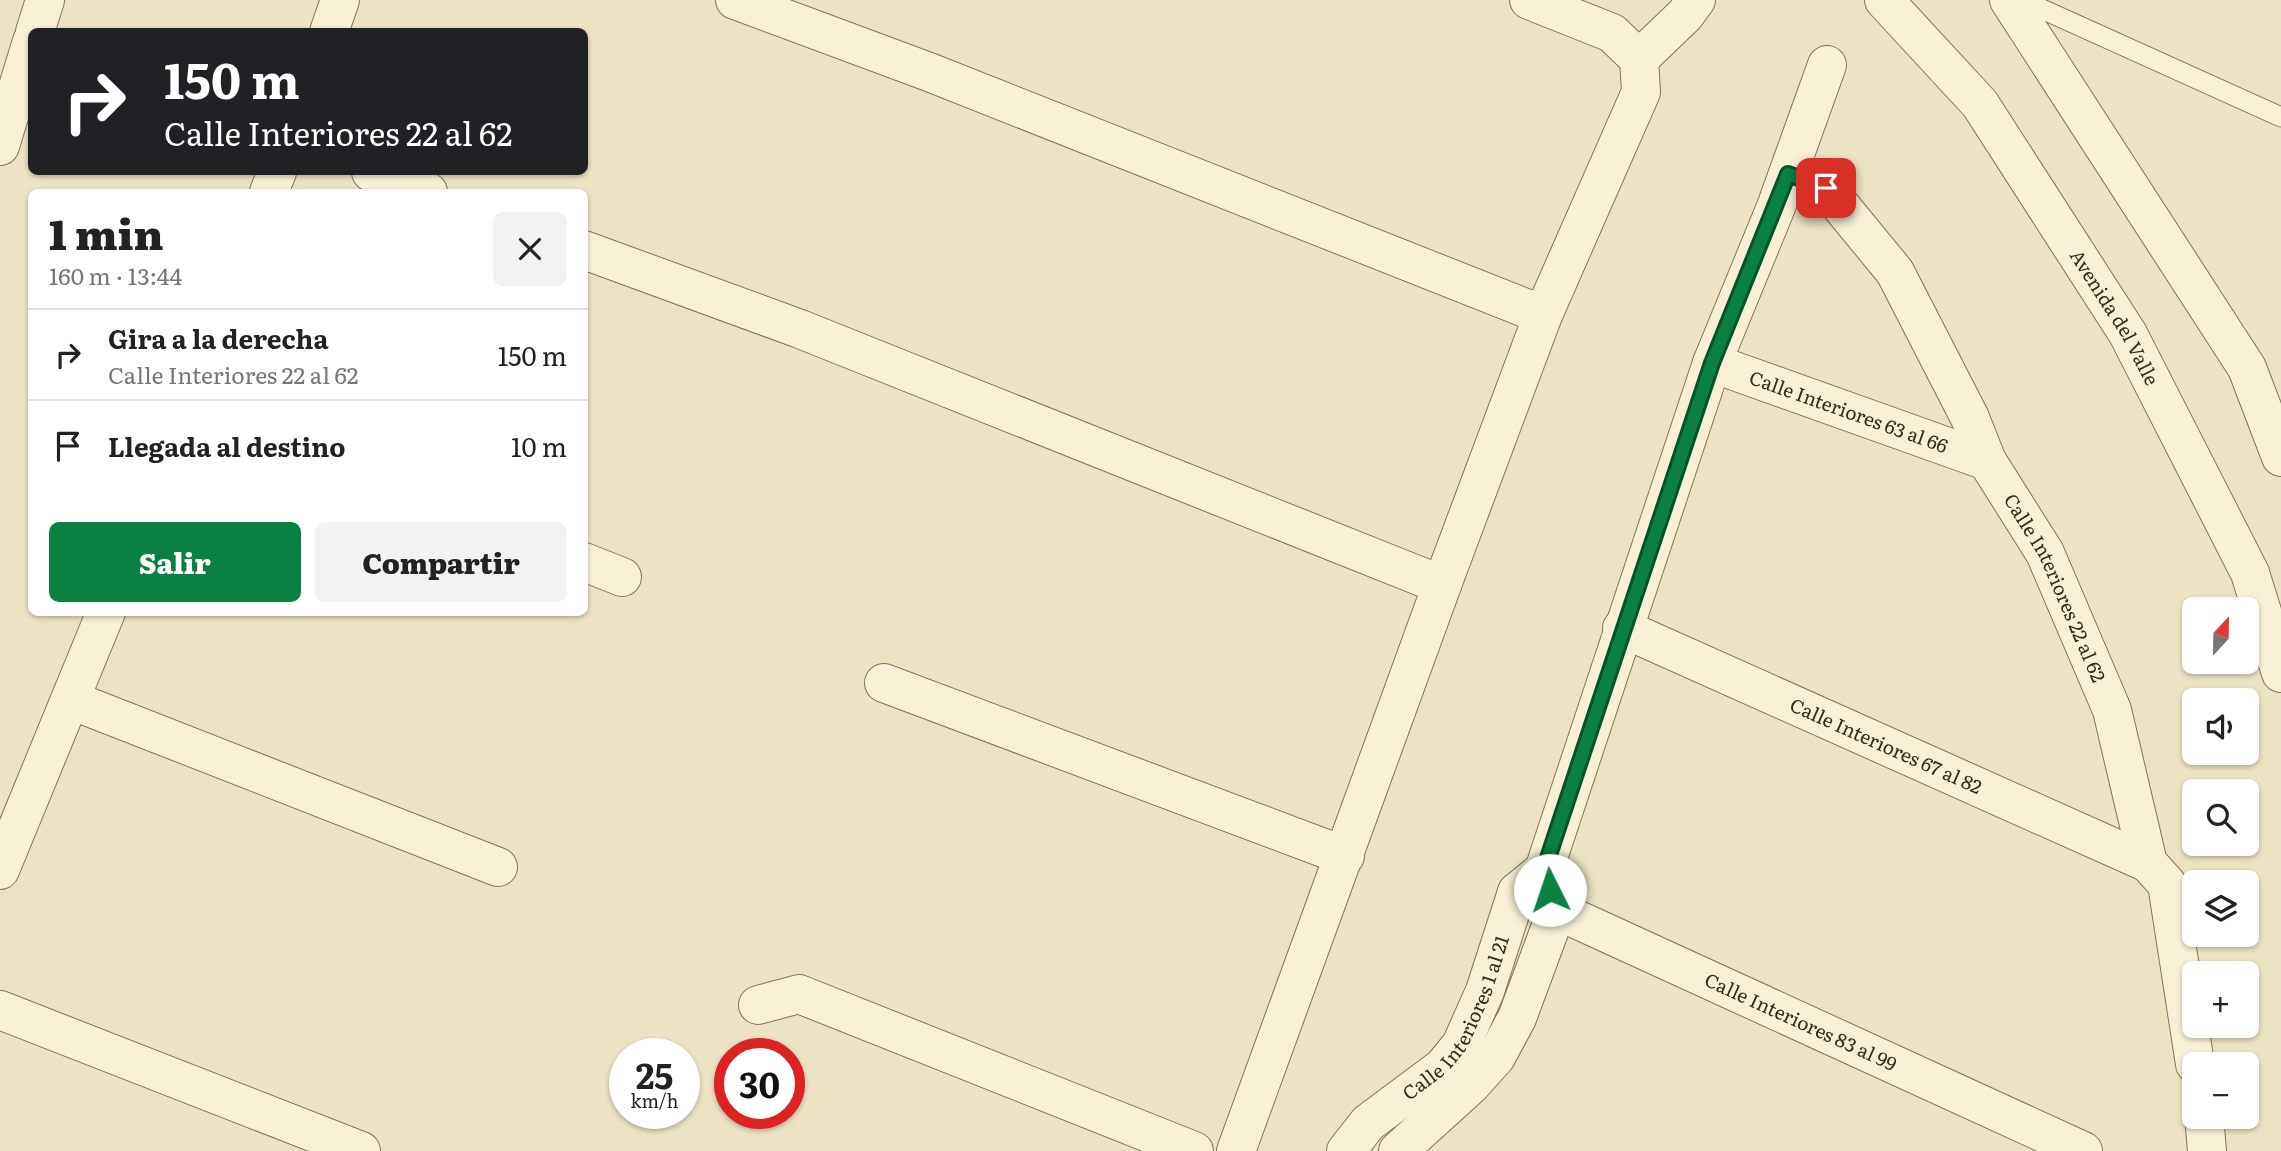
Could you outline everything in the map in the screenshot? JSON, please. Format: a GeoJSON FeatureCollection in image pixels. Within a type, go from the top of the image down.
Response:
{"type":"FeatureCollection","features":[{"type":"Feature","properties":{"kind":"street"},"geometry":{"type":"LineString","coordinates":[[36,28],[45,0]]}},
{"type":"Feature","properties":{"kind":"street"},"geometry":{"type":"LineString","coordinates":[[330,28],[340,0]]}},
{"type":"Feature","properties":{"kind":"street"},"geometry":{"type":"LineString","coordinates":[[735,0],[929,72],[1543,315]]}},
{"type":"Feature","properties":{"kind":"street"},"geometry":{"type":"LineString","coordinates":[[1236,1151],[1441,585],[1543,315],[1641,92],[1639,59],[1612,33],[1529,0]]}},
{"type":"Feature","properties":{"kind":"street"},"geometry":{"type":"LineString","coordinates":[[1639,59],[1685,16],[1696,0]]}},
{"type":"Feature","properties":{"kind":"street","name":"Avenida del Valle"},"geometry":{"type":"LineString","coordinates":[[1884,0],[1980,104],[2128,334],[2250,573],[2281,673]]}},
{"type":"Feature","properties":{"kind":"street"},"geometry":{"type":"LineString","coordinates":[[2009,0],[2247,368],[2281,457]]}},
{"type":"Feature","properties":{"kind":"street"},"geometry":{"type":"LineString","coordinates":[[0,146],[18,59]]}},
{"type":"Feature","properties":{"kind":"street","name":"Calle Interiores 1 al 21"},"geometry":{"type":"LineString","coordinates":[[1357,1137],[1443,1067],[1461,1045],[1485,991],[1531,881],[1622,628],[1712,363],[1788,174],[1826,65]]}},
{"type":"Feature","properties":{"kind":"street","name":"Calle Interiores 22 al 62"},"geometry":{"type":"LineString","coordinates":[[1788,174],[1826,188],[1895,272],[1970,418],[1987,461],[2045,553],[2112,710],[2148,863],[2167,884],[2193,1052]]}},
{"type":"Feature","properties":{"kind":"street"},"geometry":{"type":"LineString","coordinates":[[380,175],[419,189]]}},
{"type":"Feature","properties":{"kind":"street"},"geometry":{"type":"LineString","coordinates":[[588,251],[800,329],[1441,585]]}},
{"type":"Feature","properties":{"kind":"street","name":"Calle Interiores 63 al 66"},"geometry":{"type":"LineString","coordinates":[[1712,363],[1987,461]]}},
{"type":"Feature","properties":{"kind":"street"},"geometry":{"type":"LineString","coordinates":[[588,564],[622,577]]}},
{"type":"Feature","properties":{"kind":"street"},"geometry":{"type":"LineString","coordinates":[[0,870],[104,616]]}},
{"type":"Feature","properties":{"kind":"street","name":"Calle Interiores 67 al 82"},"geometry":{"type":"LineString","coordinates":[[1622,628],[2148,863]]}},
{"type":"Feature","properties":{"kind":"street"},"geometry":{"type":"LineString","coordinates":[[884,682],[1345,856]]}},
{"type":"Feature","properties":{"kind":"street"},"geometry":{"type":"LineString","coordinates":[[71,700],[498,867]]}},
{"type":"Feature","properties":{"kind":"street"},"geometry":{"type":"LineString","coordinates":[[1531,881],[1557,910]]}},
{"type":"Feature","properties":{"kind":"street","name":"Calle Interiores 1 al 21"},"geometry":{"type":"LineString","coordinates":[[1410,1148],[1496,1058],[1517,1018],[1557,910]]}},
{"type":"Feature","properties":{"kind":"street","name":"Calle Interiores 83 al 99"},"geometry":{"type":"LineString","coordinates":[[1557,910],[2084,1151]]}},
{"type":"Feature","properties":{"kind":"street"},"geometry":{"type":"LineString","coordinates":[[758,1005],[799,994],[1194,1151]]}},
{"type":"Feature","properties":{"kind":"street"},"geometry":{"type":"LineString","coordinates":[[0,1010],[362,1151]]}},
{"type":"Feature","properties":{"kind":"street"},"geometry":{"type":"LineString","coordinates":[[2205,1129],[2207,1151]]}},
{"type":"Feature","properties":{"kind":"street"},"geometry":{"type":"LineString","coordinates":[[1357,1137],[1410,1148]]}},
{"type":"Feature","properties":{"kind":"lane"},"geometry":{"type":"LineString","coordinates":[[2022,0],[2281,117]]}},
{"type":"Feature","properties":{"kind":"route"},"geometry":{"type":"LineString","coordinates":[[1550,890],[1544,870],[1712,363],[1788,174],[1826,188]]}}]}
